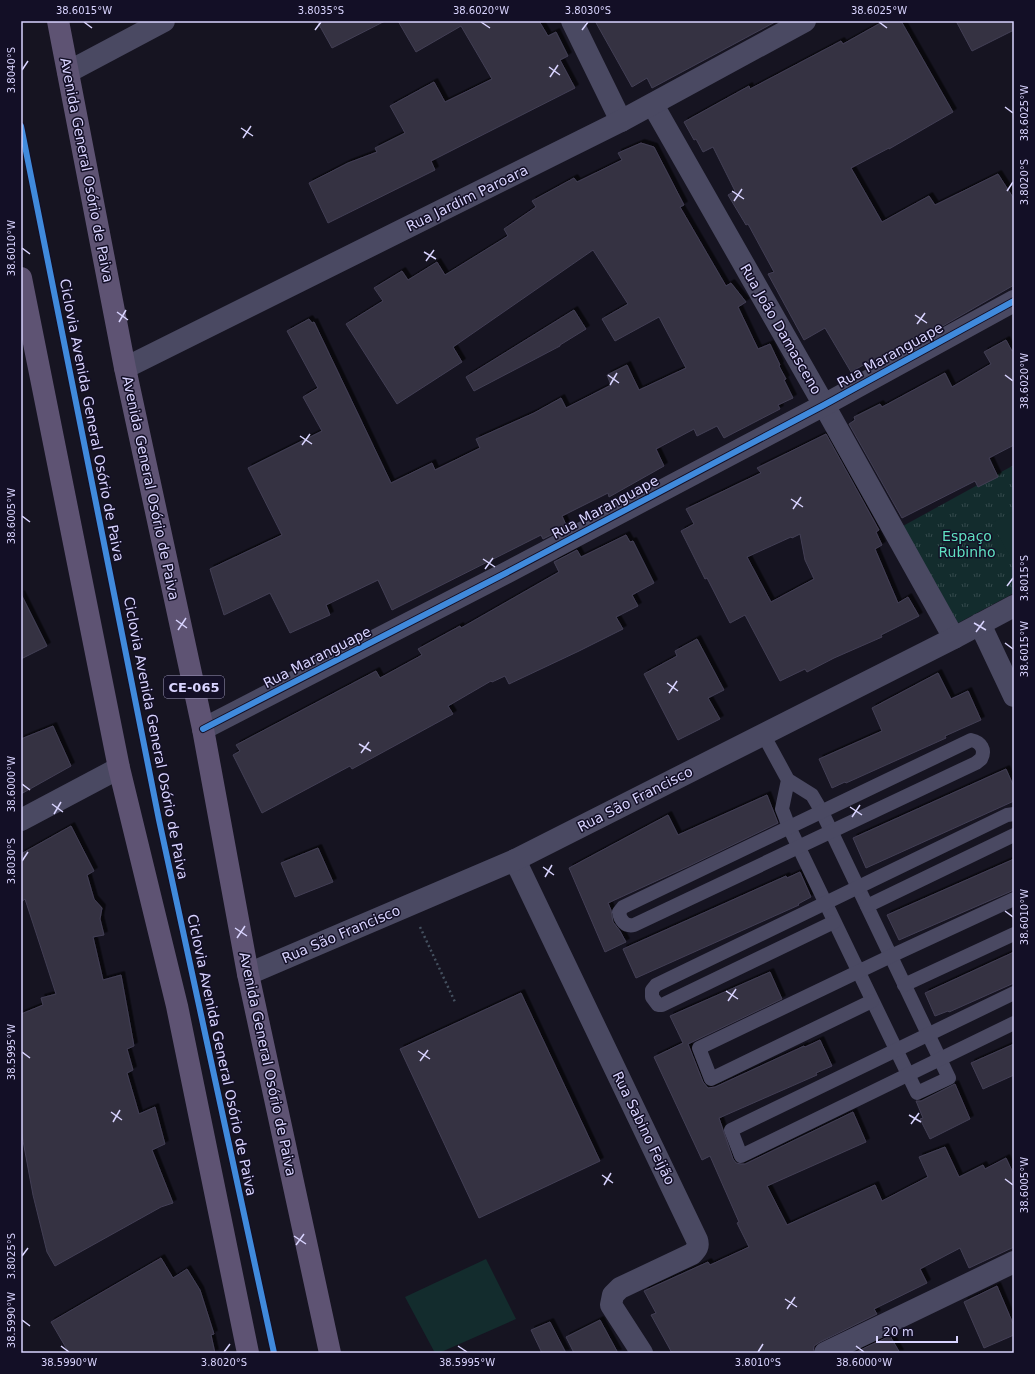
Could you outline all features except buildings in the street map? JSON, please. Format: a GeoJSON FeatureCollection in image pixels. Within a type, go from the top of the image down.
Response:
{"type":"FeatureCollection","features":[{"type":"Feature","properties":{"kind":"main road","name":"Avenida General Osório de Paiva"},"geometry":{"type":"LineString","coordinates":[[58,21],[126,368],[203,729],[248,974],[330,1353]]}},
{"type":"Feature","properties":{"kind":"main road"},"geometry":{"type":"LineString","coordinates":[[21,278],[119,768],[177,1006],[248,1353]]}},
{"type":"Feature","properties":{"kind":"street"},"geometry":{"type":"LineString","coordinates":[[68,72],[164,21]]}},
{"type":"Feature","properties":{"kind":"street"},"geometry":{"type":"LineString","coordinates":[[572,21],[622,121]]}},
{"type":"Feature","properties":{"kind":"street","name":"Rua Jardim Paroara"},"geometry":{"type":"LineString","coordinates":[[126,368],[622,121],[805,21]]}},
{"type":"Feature","properties":{"kind":"street","name":"Rua João Damasceno"},"geometry":{"type":"LineString","coordinates":[[653,105],[824,405],[954,638]]}},
{"type":"Feature","properties":{"kind":"street","name":"Rua Maranguape"},"geometry":{"type":"LineString","coordinates":[[203,729],[506,573],[824,405],[1014,301]]}},
{"type":"Feature","properties":{"kind":"street","name":"Rua São Francisco"},"geometry":{"type":"LineString","coordinates":[[248,974],[515,860],[954,638],[1014,606]]}},
{"type":"Feature","properties":{"kind":"street"},"geometry":{"type":"LineString","coordinates":[[980,624],[1014,696]]}},
{"type":"Feature","properties":{"kind":"street"},"geometry":{"type":"LineString","coordinates":[[21,820],[119,768]]}},
{"type":"Feature","properties":{"kind":"street","name":"Rua Sabino Feijão"},"geometry":{"type":"LineString","coordinates":[[515,860],[697,1240],[698,1245],[692,1254],[620,1288],[613,1295],[611,1305],[642,1353]]}},
{"type":"Feature","properties":{"kind":"street"},"geometry":{"type":"LineString","coordinates":[[825,1353],[1014,1262]]}},
{"type":"Feature","properties":{"kind":"lane"},"geometry":{"type":"LineString","coordinates":[[764,734],[788,780],[812,795],[822,812],[949,1078],[917,1093],[789,827],[782,809],[788,780]]}},
{"type":"Feature","properties":{"kind":"lane"},"geometry":{"type":"LineString","coordinates":[[967,741],[975,741],[982,746],[984,755],[982,759],[976,763],[799,848],[634,925],[631,926],[624,923],[620,917],[619,912],[623,907],[822,812],[967,741]]}},
{"type":"Feature","properties":{"kind":"lane"},"geometry":{"type":"LineString","coordinates":[[834,922],[671,1001],[658,1005],[654,1002],[652,990],[656,985],[1008,815],[1014,814]]}},
{"type":"Feature","properties":{"kind":"lane"},"geometry":{"type":"LineString","coordinates":[[867,906],[1014,835]]}},
{"type":"Feature","properties":{"kind":"lane"},"geometry":{"type":"LineString","coordinates":[[872,1001],[711,1079],[699,1048],[858,971],[1014,899]]}},
{"type":"Feature","properties":{"kind":"lane"},"geometry":{"type":"LineString","coordinates":[[904,985],[1014,934]]}},
{"type":"Feature","properties":{"kind":"lane"},"geometry":{"type":"LineString","coordinates":[[1014,993],[731,1130],[741,1156],[1014,1023]]}},
{"type":"Feature","properties":{"kind":"path"},"geometry":{"type":"LineString","coordinates":[[410,905],[455,1002]]}},
{"type":"Feature","properties":{"kind":"green space","name":"Espaço Rubinho"},"geometry":{"type":"Polygon","coordinates":[[[1014,465],[1014,593],[958,623],[903,526],[1014,465]]]}},
{"type":"Feature","properties":{"kind":"green space"},"geometry":{"type":"Polygon","coordinates":[[[1014,511],[1014,564],[992,523],[1014,511]]]}},
{"type":"Feature","properties":{"kind":"green space"},"geometry":{"type":"Polygon","coordinates":[[[486,1259],[516,1319],[439,1353],[435,1353],[405,1297],[486,1259]]]}},
{"type":"Feature","properties":{"kind":"cycle path","name":"Ciclovia Avenida General Osório de Paiva"},"geometry":{"type":"LineString","coordinates":[[21,126],[159,820],[274,1353]]}},
{"type":"Feature","properties":{"kind":"cycle path"},"geometry":{"type":"LineString","coordinates":[[203,729],[506,573],[824,405],[1014,301]]}}]}
